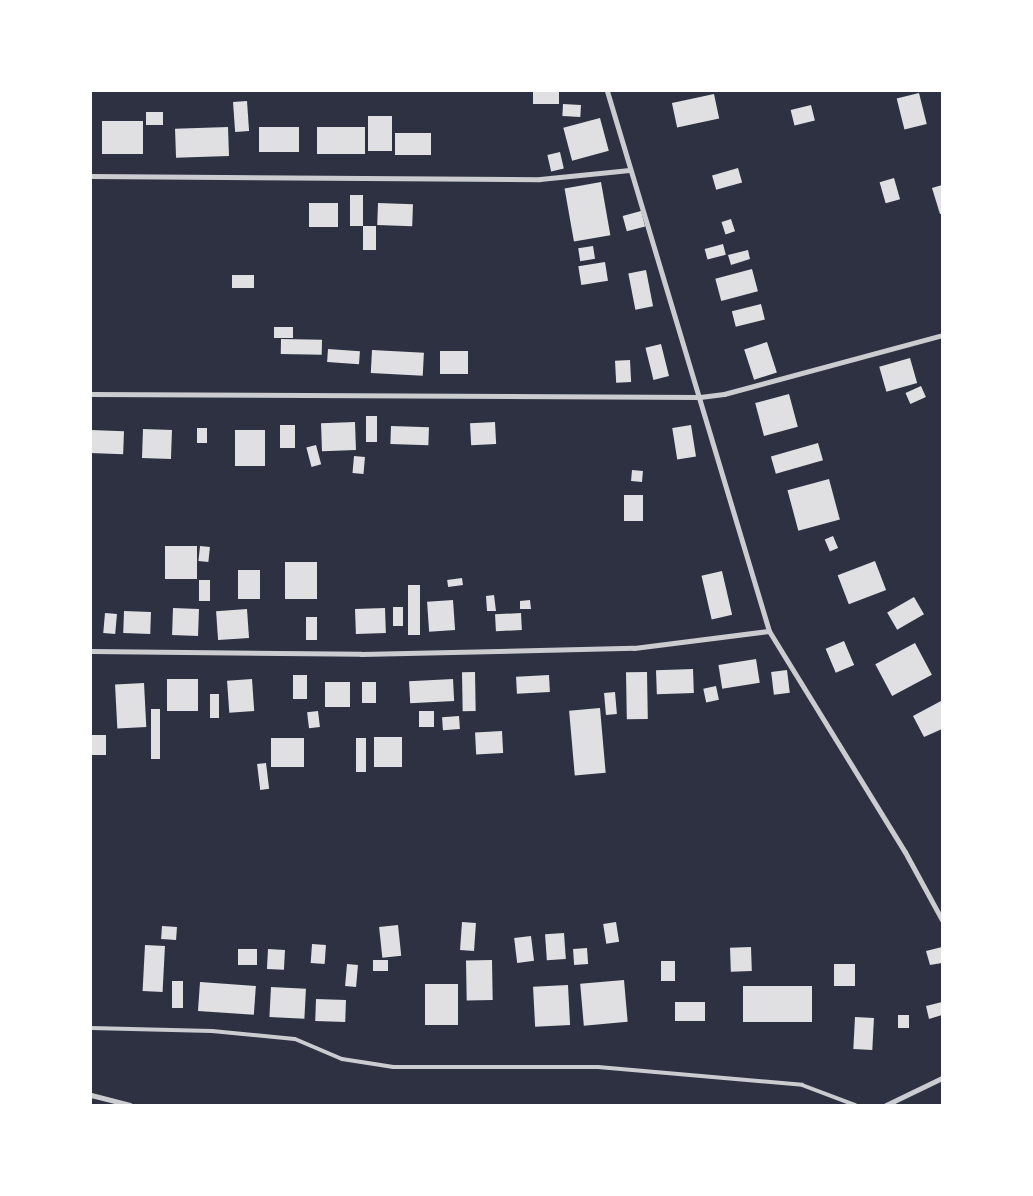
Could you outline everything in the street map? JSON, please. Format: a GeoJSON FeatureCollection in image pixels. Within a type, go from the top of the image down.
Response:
{"type":"FeatureCollection","features":[{"type":"Feature","properties":{"kind":"street"},"geometry":{"type":"LineString","coordinates":[[607,91],[769,631],[906,852],[942,920]]}},
{"type":"Feature","properties":{"kind":"street"},"geometry":{"type":"LineString","coordinates":[[91,176],[540,179],[630,170]]}},
{"type":"Feature","properties":{"kind":"street"},"geometry":{"type":"LineString","coordinates":[[91,394],[700,397],[724,394],[942,335]]}},
{"type":"Feature","properties":{"kind":"street"},"geometry":{"type":"LineString","coordinates":[[91,652],[361,654],[634,648],[769,631]]}},
{"type":"Feature","properties":{"kind":"street"},"geometry":{"type":"LineString","coordinates":[[886,1105],[942,1078]]}},
{"type":"Feature","properties":{"kind":"street"},"geometry":{"type":"LineString","coordinates":[[91,1095],[130,1105]]}},
{"type":"Feature","properties":{"kind":"lane"},"geometry":{"type":"LineString","coordinates":[[91,1028],[212,1031],[294,1039],[342,1059],[393,1067],[598,1067],[802,1085],[855,1105]]}},
{"type":"Feature","properties":{"kind":"building"},"geometry":{"type":"Polygon","coordinates":[[[533,92],[559,92],[559,104],[533,104],[533,92]]]}},
{"type":"Feature","properties":{"kind":"building"},"geometry":{"type":"Polygon","coordinates":[[[919,93],[927,124],[904,130],[897,99],[919,93]]]}},
{"type":"Feature","properties":{"kind":"building"},"geometry":{"type":"Polygon","coordinates":[[[714,94],[719,118],[677,127],[672,103],[714,94]]]}},
{"type":"Feature","properties":{"kind":"building"},"geometry":{"type":"Polygon","coordinates":[[[247,101],[249,131],[235,132],[233,102],[247,101]]]}},
{"type":"Feature","properties":{"kind":"building"},"geometry":{"type":"Polygon","coordinates":[[[563,104],[581,105],[580,117],[562,116],[563,104]]]}},
{"type":"Feature","properties":{"kind":"building"},"geometry":{"type":"Polygon","coordinates":[[[811,105],[815,121],[794,126],[791,110],[811,105]]]}},
{"type":"Feature","properties":{"kind":"building"},"geometry":{"type":"Polygon","coordinates":[[[146,112],[163,112],[163,125],[146,125],[146,112]]]}},
{"type":"Feature","properties":{"kind":"building"},"geometry":{"type":"Polygon","coordinates":[[[368,116],[392,116],[392,151],[368,151],[368,116]]]}},
{"type":"Feature","properties":{"kind":"building"},"geometry":{"type":"Polygon","coordinates":[[[600,118],[609,151],[572,161],[563,128],[600,118]]]}},
{"type":"Feature","properties":{"kind":"building"},"geometry":{"type":"Polygon","coordinates":[[[102,121],[143,121],[143,154],[102,154],[102,121]]]}},
{"type":"Feature","properties":{"kind":"building"},"geometry":{"type":"Polygon","coordinates":[[[228,127],[229,156],[176,158],[175,129],[228,127]]]}},
{"type":"Feature","properties":{"kind":"building"},"geometry":{"type":"Polygon","coordinates":[[[259,127],[299,127],[299,152],[259,152],[259,127]]]}},
{"type":"Feature","properties":{"kind":"building"},"geometry":{"type":"Polygon","coordinates":[[[317,127],[365,127],[365,154],[317,154],[317,127]]]}},
{"type":"Feature","properties":{"kind":"building"},"geometry":{"type":"Polygon","coordinates":[[[395,133],[431,133],[431,155],[395,155],[395,133]]]}},
{"type":"Feature","properties":{"kind":"building"},"geometry":{"type":"Polygon","coordinates":[[[560,152],[564,169],[551,171],[547,155],[560,152]]]}},
{"type":"Feature","properties":{"kind":"building"},"geometry":{"type":"Polygon","coordinates":[[[738,168],[742,182],[716,190],[712,175],[738,168]]]}},
{"type":"Feature","properties":{"kind":"building"},"geometry":{"type":"Polygon","coordinates":[[[894,178],[900,199],[886,203],[880,182],[894,178]]]}},
{"type":"Feature","properties":{"kind":"building"},"geometry":{"type":"Polygon","coordinates":[[[601,182],[610,235],[574,242],[565,188],[601,182]]]}},
{"type":"Feature","properties":{"kind":"building"},"geometry":{"type":"Polygon","coordinates":[[[942,185],[942,214],[940,214],[932,188],[942,185]]]}},
{"type":"Feature","properties":{"kind":"building"},"geometry":{"type":"Polygon","coordinates":[[[350,195],[363,195],[363,226],[350,226],[350,195]]]}},
{"type":"Feature","properties":{"kind":"building"},"geometry":{"type":"Polygon","coordinates":[[[309,203],[338,203],[338,227],[309,227],[309,203]]]}},
{"type":"Feature","properties":{"kind":"building"},"geometry":{"type":"Polygon","coordinates":[[[378,203],[413,204],[412,226],[377,225],[378,203]]]}},
{"type":"Feature","properties":{"kind":"building"},"geometry":{"type":"Polygon","coordinates":[[[641,211],[645,226],[627,231],[623,216],[641,211]]]}},
{"type":"Feature","properties":{"kind":"building"},"geometry":{"type":"Polygon","coordinates":[[[731,219],[735,231],[726,234],[721,222],[731,219]]]}},
{"type":"Feature","properties":{"kind":"building"},"geometry":{"type":"Polygon","coordinates":[[[363,226],[376,226],[376,250],[363,250],[363,226]]]}},
{"type":"Feature","properties":{"kind":"building"},"geometry":{"type":"Polygon","coordinates":[[[723,244],[726,255],[707,260],[705,249],[723,244]]]}},
{"type":"Feature","properties":{"kind":"building"},"geometry":{"type":"Polygon","coordinates":[[[593,246],[595,259],[580,261],[578,248],[593,246]]]}},
{"type":"Feature","properties":{"kind":"building"},"geometry":{"type":"Polygon","coordinates":[[[748,250],[750,259],[731,265],[728,255],[748,250]]]}},
{"type":"Feature","properties":{"kind":"building"},"geometry":{"type":"Polygon","coordinates":[[[605,262],[608,281],[581,285],[578,266],[605,262]]]}},
{"type":"Feature","properties":{"kind":"building"},"geometry":{"type":"Polygon","coordinates":[[[752,269],[758,291],[721,301],[715,279],[752,269]]]}},
{"type":"Feature","properties":{"kind":"building"},"geometry":{"type":"Polygon","coordinates":[[[646,270],[653,306],[635,310],[628,273],[646,270]]]}},
{"type":"Feature","properties":{"kind":"building"},"geometry":{"type":"Polygon","coordinates":[[[232,275],[254,275],[254,288],[232,288],[232,275]]]}},
{"type":"Feature","properties":{"kind":"building"},"geometry":{"type":"Polygon","coordinates":[[[761,304],[765,320],[736,327],[732,311],[761,304]]]}},
{"type":"Feature","properties":{"kind":"building"},"geometry":{"type":"Polygon","coordinates":[[[274,327],[293,327],[293,338],[274,338],[274,327]]]}},
{"type":"Feature","properties":{"kind":"building"},"geometry":{"type":"Polygon","coordinates":[[[281,339],[322,340],[322,355],[281,354],[281,339]]]}},
{"type":"Feature","properties":{"kind":"building"},"geometry":{"type":"Polygon","coordinates":[[[767,342],[777,372],[754,380],[744,349],[767,342]]]}},
{"type":"Feature","properties":{"kind":"building"},"geometry":{"type":"Polygon","coordinates":[[[661,344],[669,376],[653,380],[645,348],[661,344]]]}},
{"type":"Feature","properties":{"kind":"building"},"geometry":{"type":"Polygon","coordinates":[[[328,349],[360,351],[359,364],[327,362],[328,349]]]}},
{"type":"Feature","properties":{"kind":"building"},"geometry":{"type":"Polygon","coordinates":[[[372,350],[424,353],[423,376],[371,373],[372,350]]]}},
{"type":"Feature","properties":{"kind":"building"},"geometry":{"type":"Polygon","coordinates":[[[440,351],[468,351],[468,374],[440,374],[440,351]]]}},
{"type":"Feature","properties":{"kind":"building"},"geometry":{"type":"Polygon","coordinates":[[[910,358],[917,383],[886,392],[879,367],[910,358]]]}},
{"type":"Feature","properties":{"kind":"building"},"geometry":{"type":"Polygon","coordinates":[[[630,360],[631,382],[616,383],[615,361],[630,360]]]}},
{"type":"Feature","properties":{"kind":"building"},"geometry":{"type":"Polygon","coordinates":[[[921,386],[926,397],[910,404],[905,393],[921,386]]]}},
{"type":"Feature","properties":{"kind":"building"},"geometry":{"type":"Polygon","coordinates":[[[789,394],[798,427],[764,436],[755,403],[789,394]]]}},
{"type":"Feature","properties":{"kind":"building"},"geometry":{"type":"Polygon","coordinates":[[[366,416],[377,416],[377,442],[366,442],[366,416]]]}},
{"type":"Feature","properties":{"kind":"building"},"geometry":{"type":"Polygon","coordinates":[[[355,422],[356,450],[322,451],[321,423],[355,422]]]}},
{"type":"Feature","properties":{"kind":"building"},"geometry":{"type":"Polygon","coordinates":[[[495,422],[496,444],[471,445],[470,423],[495,422]]]}},
{"type":"Feature","properties":{"kind":"building"},"geometry":{"type":"Polygon","coordinates":[[[280,425],[295,425],[295,448],[280,448],[280,425]]]}},
{"type":"Feature","properties":{"kind":"building"},"geometry":{"type":"Polygon","coordinates":[[[691,425],[696,457],[677,460],[672,428],[691,425]]]}},
{"type":"Feature","properties":{"kind":"building"},"geometry":{"type":"Polygon","coordinates":[[[391,426],[429,427],[428,445],[390,444],[391,426]]]}},
{"type":"Feature","properties":{"kind":"building"},"geometry":{"type":"Polygon","coordinates":[[[197,428],[207,428],[207,443],[197,443],[197,428]]]}},
{"type":"Feature","properties":{"kind":"building"},"geometry":{"type":"Polygon","coordinates":[[[143,429],[172,430],[171,459],[142,458],[143,429]]]}},
{"type":"Feature","properties":{"kind":"building"},"geometry":{"type":"Polygon","coordinates":[[[91,430],[124,431],[123,454],[91,453],[91,430]]]}},
{"type":"Feature","properties":{"kind":"building"},"geometry":{"type":"Polygon","coordinates":[[[235,430],[265,430],[265,466],[235,466],[235,430]]]}},
{"type":"Feature","properties":{"kind":"building"},"geometry":{"type":"Polygon","coordinates":[[[818,443],[823,460],[776,474],[771,457],[818,443]]]}},
{"type":"Feature","properties":{"kind":"building"},"geometry":{"type":"Polygon","coordinates":[[[316,445],[321,464],[312,467],[306,448],[316,445]]]}},
{"type":"Feature","properties":{"kind":"building"},"geometry":{"type":"Polygon","coordinates":[[[354,456],[365,457],[363,474],[353,473],[354,456]]]}},
{"type":"Feature","properties":{"kind":"building"},"geometry":{"type":"Polygon","coordinates":[[[632,470],[643,471],[642,482],[631,481],[632,470]]]}},
{"type":"Feature","properties":{"kind":"building"},"geometry":{"type":"Polygon","coordinates":[[[829,479],[840,520],[798,531],[787,490],[829,479]]]}},
{"type":"Feature","properties":{"kind":"building"},"geometry":{"type":"Polygon","coordinates":[[[624,495],[643,495],[643,521],[624,521],[624,495]]]}},
{"type":"Feature","properties":{"kind":"building"},"geometry":{"type":"Polygon","coordinates":[[[833,536],[838,548],[830,551],[825,540],[833,536]]]}},
{"type":"Feature","properties":{"kind":"building"},"geometry":{"type":"Polygon","coordinates":[[[165,546],[197,546],[197,579],[165,579],[165,546]]]}},
{"type":"Feature","properties":{"kind":"building"},"geometry":{"type":"Polygon","coordinates":[[[200,546],[210,547],[208,562],[198,561],[200,546]]]}},
{"type":"Feature","properties":{"kind":"building"},"geometry":{"type":"Polygon","coordinates":[[[875,561],[886,590],[849,604],[838,575],[875,561]]]}},
{"type":"Feature","properties":{"kind":"building"},"geometry":{"type":"Polygon","coordinates":[[[285,562],[317,562],[317,599],[285,599],[285,562]]]}},
{"type":"Feature","properties":{"kind":"building"},"geometry":{"type":"Polygon","coordinates":[[[238,570],[260,570],[260,599],[238,599],[238,570]]]}},
{"type":"Feature","properties":{"kind":"building"},"geometry":{"type":"Polygon","coordinates":[[[722,571],[732,615],[712,620],[702,576],[722,571]]]}},
{"type":"Feature","properties":{"kind":"building"},"geometry":{"type":"Polygon","coordinates":[[[462,578],[463,585],[448,587],[447,580],[462,578]]]}},
{"type":"Feature","properties":{"kind":"building"},"geometry":{"type":"Polygon","coordinates":[[[199,580],[210,580],[210,601],[199,601],[199,580]]]}},
{"type":"Feature","properties":{"kind":"building"},"geometry":{"type":"Polygon","coordinates":[[[408,585],[420,585],[420,635],[408,635],[408,585]]]}},
{"type":"Feature","properties":{"kind":"building"},"geometry":{"type":"Polygon","coordinates":[[[494,595],[496,611],[487,611],[486,596],[494,595]]]}},
{"type":"Feature","properties":{"kind":"building"},"geometry":{"type":"Polygon","coordinates":[[[914,597],[924,614],[897,630],[887,612],[914,597]]]}},
{"type":"Feature","properties":{"kind":"building"},"geometry":{"type":"Polygon","coordinates":[[[453,600],[455,630],[429,632],[427,602],[453,600]]]}},
{"type":"Feature","properties":{"kind":"building"},"geometry":{"type":"Polygon","coordinates":[[[530,600],[531,609],[520,609],[520,601],[530,600]]]}},
{"type":"Feature","properties":{"kind":"building"},"geometry":{"type":"Polygon","coordinates":[[[393,607],[403,607],[403,626],[393,626],[393,607]]]}},
{"type":"Feature","properties":{"kind":"building"},"geometry":{"type":"Polygon","coordinates":[[[173,608],[199,609],[198,636],[172,635],[173,608]]]}},
{"type":"Feature","properties":{"kind":"building"},"geometry":{"type":"Polygon","coordinates":[[[385,608],[386,633],[356,634],[355,609],[385,608]]]}},
{"type":"Feature","properties":{"kind":"building"},"geometry":{"type":"Polygon","coordinates":[[[247,609],[249,638],[218,640],[216,611],[247,609]]]}},
{"type":"Feature","properties":{"kind":"building"},"geometry":{"type":"Polygon","coordinates":[[[124,611],[151,612],[150,634],[123,633],[124,611]]]}},
{"type":"Feature","properties":{"kind":"building"},"geometry":{"type":"Polygon","coordinates":[[[105,613],[117,614],[115,634],[103,633],[105,613]]]}},
{"type":"Feature","properties":{"kind":"building"},"geometry":{"type":"Polygon","coordinates":[[[521,613],[522,630],[496,631],[495,614],[521,613]]]}},
{"type":"Feature","properties":{"kind":"building"},"geometry":{"type":"Polygon","coordinates":[[[306,617],[317,617],[317,640],[306,640],[306,617]]]}},
{"type":"Feature","properties":{"kind":"building"},"geometry":{"type":"Polygon","coordinates":[[[844,641],[854,665],[836,673],[826,649],[844,641]]]}},
{"type":"Feature","properties":{"kind":"building"},"geometry":{"type":"Polygon","coordinates":[[[915,643],[932,675],[892,696],[875,664],[915,643]]]}},
{"type":"Feature","properties":{"kind":"building"},"geometry":{"type":"Polygon","coordinates":[[[756,659],[760,683],[722,689],[718,665],[756,659]]]}},
{"type":"Feature","properties":{"kind":"building"},"geometry":{"type":"Polygon","coordinates":[[[693,669],[694,693],[657,694],[656,670],[693,669]]]}},
{"type":"Feature","properties":{"kind":"building"},"geometry":{"type":"Polygon","coordinates":[[[787,670],[790,693],[774,695],[771,672],[787,670]]]}},
{"type":"Feature","properties":{"kind":"building"},"geometry":{"type":"Polygon","coordinates":[[[462,672],[475,672],[476,711],[463,711],[462,672]]]}},
{"type":"Feature","properties":{"kind":"building"},"geometry":{"type":"Polygon","coordinates":[[[626,672],[647,672],[648,719],[627,719],[626,672]]]}},
{"type":"Feature","properties":{"kind":"building"},"geometry":{"type":"Polygon","coordinates":[[[293,675],[307,675],[307,699],[293,699],[293,675]]]}},
{"type":"Feature","properties":{"kind":"building"},"geometry":{"type":"Polygon","coordinates":[[[549,675],[550,692],[517,694],[516,677],[549,675]]]}},
{"type":"Feature","properties":{"kind":"building"},"geometry":{"type":"Polygon","coordinates":[[[167,679],[198,679],[198,711],[167,711],[167,679]]]}},
{"type":"Feature","properties":{"kind":"building"},"geometry":{"type":"Polygon","coordinates":[[[252,679],[254,711],[229,713],[227,681],[252,679]]]}},
{"type":"Feature","properties":{"kind":"building"},"geometry":{"type":"Polygon","coordinates":[[[453,679],[454,701],[410,703],[409,681],[453,679]]]}},
{"type":"Feature","properties":{"kind":"building"},"geometry":{"type":"Polygon","coordinates":[[[325,682],[350,682],[350,707],[325,707],[325,682]]]}},
{"type":"Feature","properties":{"kind":"building"},"geometry":{"type":"Polygon","coordinates":[[[362,682],[376,682],[376,703],[362,703],[362,682]]]}},
{"type":"Feature","properties":{"kind":"building"},"geometry":{"type":"Polygon","coordinates":[[[144,683],[146,727],[117,728],[115,685],[144,683]]]}},
{"type":"Feature","properties":{"kind":"building"},"geometry":{"type":"Polygon","coordinates":[[[716,686],[719,700],[706,702],[703,689],[716,686]]]}},
{"type":"Feature","properties":{"kind":"building"},"geometry":{"type":"Polygon","coordinates":[[[615,692],[617,714],[606,715],[604,693],[615,692]]]}},
{"type":"Feature","properties":{"kind":"building"},"geometry":{"type":"Polygon","coordinates":[[[210,694],[219,694],[219,718],[210,718],[210,694]]]}},
{"type":"Feature","properties":{"kind":"building"},"geometry":{"type":"Polygon","coordinates":[[[941,701],[942,729],[924,737],[913,716],[941,701]]]}},
{"type":"Feature","properties":{"kind":"building"},"geometry":{"type":"Polygon","coordinates":[[[600,708],[606,773],[575,775],[569,711],[600,708]]]}},
{"type":"Feature","properties":{"kind":"building"},"geometry":{"type":"Polygon","coordinates":[[[151,709],[160,709],[160,759],[151,759],[151,709]]]}},
{"type":"Feature","properties":{"kind":"building"},"geometry":{"type":"Polygon","coordinates":[[[318,711],[320,727],[309,728],[307,712],[318,711]]]}},
{"type":"Feature","properties":{"kind":"building"},"geometry":{"type":"Polygon","coordinates":[[[419,711],[434,711],[434,727],[419,727],[419,711]]]}},
{"type":"Feature","properties":{"kind":"building"},"geometry":{"type":"Polygon","coordinates":[[[459,716],[460,729],[443,730],[442,717],[459,716]]]}},
{"type":"Feature","properties":{"kind":"building"},"geometry":{"type":"Polygon","coordinates":[[[502,731],[503,753],[476,754],[475,732],[502,731]]]}},
{"type":"Feature","properties":{"kind":"building"},"geometry":{"type":"Polygon","coordinates":[[[91,735],[106,735],[106,755],[91,755],[91,735]]]}},
{"type":"Feature","properties":{"kind":"building"},"geometry":{"type":"Polygon","coordinates":[[[374,737],[402,737],[402,767],[374,767],[374,737]]]}},
{"type":"Feature","properties":{"kind":"building"},"geometry":{"type":"Polygon","coordinates":[[[271,738],[304,738],[304,767],[271,767],[271,738]]]}},
{"type":"Feature","properties":{"kind":"building"},"geometry":{"type":"Polygon","coordinates":[[[356,738],[366,738],[366,772],[356,772],[356,738]]]}},
{"type":"Feature","properties":{"kind":"building"},"geometry":{"type":"Polygon","coordinates":[[[266,763],[269,789],[260,790],[257,764],[266,763]]]}},
{"type":"Feature","properties":{"kind":"building"},"geometry":{"type":"Polygon","coordinates":[[[462,922],[476,923],[474,951],[460,950],[462,922]]]}},
{"type":"Feature","properties":{"kind":"building"},"geometry":{"type":"Polygon","coordinates":[[[616,922],[619,942],[606,944],[603,924],[616,922]]]}},
{"type":"Feature","properties":{"kind":"building"},"geometry":{"type":"Polygon","coordinates":[[[398,925],[401,956],[382,958],[379,927],[398,925]]]}},
{"type":"Feature","properties":{"kind":"building"},"geometry":{"type":"Polygon","coordinates":[[[162,926],[177,927],[176,940],[161,939],[162,926]]]}},
{"type":"Feature","properties":{"kind":"building"},"geometry":{"type":"Polygon","coordinates":[[[564,933],[566,959],[547,960],[545,934],[564,933]]]}},
{"type":"Feature","properties":{"kind":"building"},"geometry":{"type":"Polygon","coordinates":[[[531,936],[534,961],[517,963],[514,938],[531,936]]]}},
{"type":"Feature","properties":{"kind":"building"},"geometry":{"type":"Polygon","coordinates":[[[312,944],[326,945],[325,964],[311,963],[312,944]]]}},
{"type":"Feature","properties":{"kind":"building"},"geometry":{"type":"Polygon","coordinates":[[[145,945],[165,946],[163,992],[143,991],[145,945]]]}},
{"type":"Feature","properties":{"kind":"building"},"geometry":{"type":"Polygon","coordinates":[[[751,947],[752,971],[731,972],[730,948],[751,947]]]}},
{"type":"Feature","properties":{"kind":"building"},"geometry":{"type":"Polygon","coordinates":[[[942,947],[942,963],[930,965],[926,951],[942,947]]]}},
{"type":"Feature","properties":{"kind":"building"},"geometry":{"type":"Polygon","coordinates":[[[587,948],[588,964],[574,965],[573,949],[587,948]]]}},
{"type":"Feature","properties":{"kind":"building"},"geometry":{"type":"Polygon","coordinates":[[[238,949],[257,949],[257,965],[238,965],[238,949]]]}},
{"type":"Feature","properties":{"kind":"building"},"geometry":{"type":"Polygon","coordinates":[[[268,949],[285,950],[284,970],[267,969],[268,949]]]}},
{"type":"Feature","properties":{"kind":"building"},"geometry":{"type":"Polygon","coordinates":[[[373,960],[388,960],[388,971],[373,971],[373,960]]]}},
{"type":"Feature","properties":{"kind":"building"},"geometry":{"type":"Polygon","coordinates":[[[466,960],[492,960],[493,1000],[467,1000],[466,960]]]}},
{"type":"Feature","properties":{"kind":"building"},"geometry":{"type":"Polygon","coordinates":[[[661,961],[675,961],[675,981],[661,981],[661,961]]]}},
{"type":"Feature","properties":{"kind":"building"},"geometry":{"type":"Polygon","coordinates":[[[347,964],[358,965],[356,987],[345,986],[347,964]]]}},
{"type":"Feature","properties":{"kind":"building"},"geometry":{"type":"Polygon","coordinates":[[[834,964],[855,964],[855,986],[834,986],[834,964]]]}},
{"type":"Feature","properties":{"kind":"building"},"geometry":{"type":"Polygon","coordinates":[[[624,980],[628,1022],[584,1026],[580,984],[624,980]]]}},
{"type":"Feature","properties":{"kind":"building"},"geometry":{"type":"Polygon","coordinates":[[[172,981],[183,981],[183,1008],[172,1008],[172,981]]]}},
{"type":"Feature","properties":{"kind":"building"},"geometry":{"type":"Polygon","coordinates":[[[200,982],[256,986],[254,1015],[198,1011],[200,982]]]}},
{"type":"Feature","properties":{"kind":"building"},"geometry":{"type":"Polygon","coordinates":[[[425,984],[458,984],[458,1025],[425,1025],[425,984]]]}},
{"type":"Feature","properties":{"kind":"building"},"geometry":{"type":"Polygon","coordinates":[[[568,985],[570,1025],[535,1027],[533,987],[568,985]]]}},
{"type":"Feature","properties":{"kind":"building"},"geometry":{"type":"Polygon","coordinates":[[[743,986],[812,986],[812,1022],[743,1022],[743,986]]]}},
{"type":"Feature","properties":{"kind":"building"},"geometry":{"type":"Polygon","coordinates":[[[271,987],[306,989],[304,1019],[269,1017],[271,987]]]}},
{"type":"Feature","properties":{"kind":"building"},"geometry":{"type":"Polygon","coordinates":[[[316,999],[346,1000],[345,1022],[315,1021],[316,999]]]}},
{"type":"Feature","properties":{"kind":"building"},"geometry":{"type":"Polygon","coordinates":[[[675,1002],[705,1002],[705,1021],[675,1021],[675,1002]]]}},
{"type":"Feature","properties":{"kind":"building"},"geometry":{"type":"Polygon","coordinates":[[[942,1002],[942,1015],[929,1019],[926,1006],[942,1002]]]}},
{"type":"Feature","properties":{"kind":"building"},"geometry":{"type":"Polygon","coordinates":[[[898,1015],[909,1015],[909,1028],[898,1028],[898,1015]]]}},
{"type":"Feature","properties":{"kind":"building"},"geometry":{"type":"Polygon","coordinates":[[[855,1017],[874,1018],[872,1050],[853,1049],[855,1017]]]}}]}
